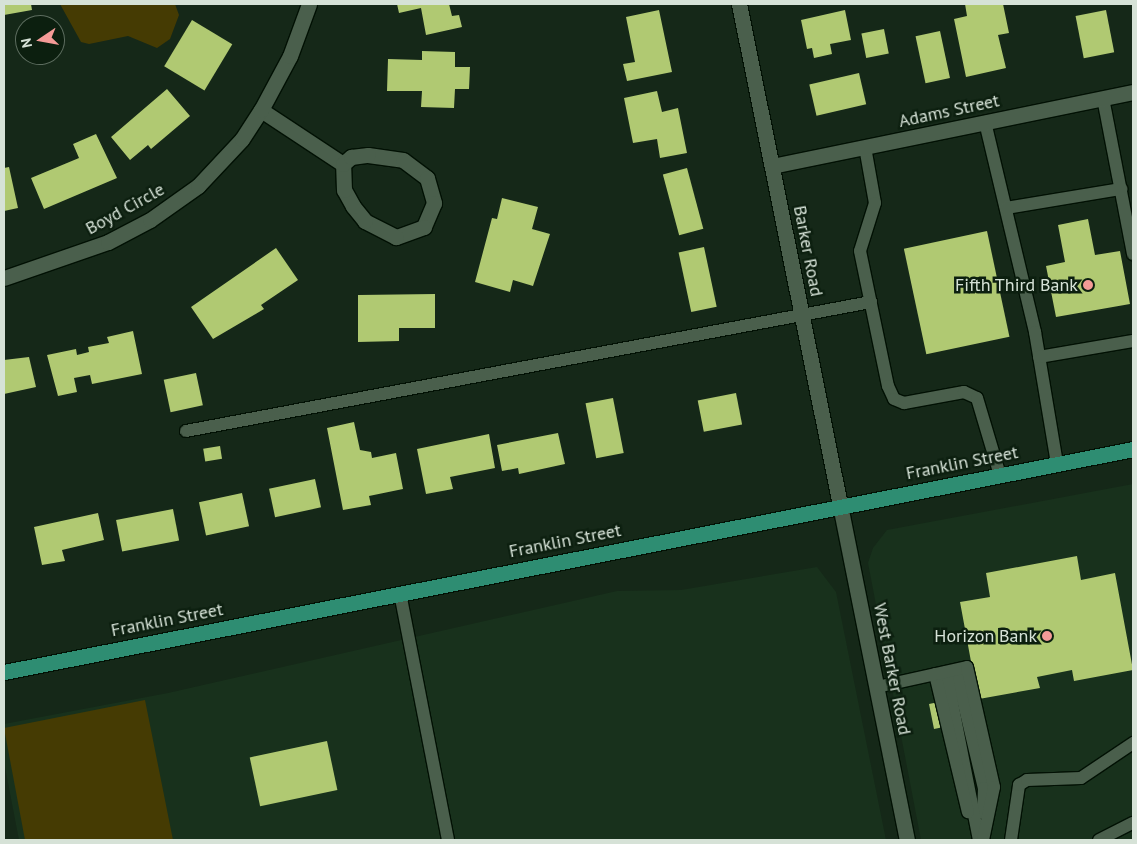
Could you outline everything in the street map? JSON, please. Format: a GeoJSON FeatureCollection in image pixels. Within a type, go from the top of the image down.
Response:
{"type":"FeatureCollection","features":[{"type":"Feature","properties":{"kind":"main road","name":"Franklin Street"},"geometry":{"type":"LineString","coordinates":[[4,672],[1133,449]]}},
{"type":"Feature","properties":{"kind":"street","name":"Boyd Circle"},"geometry":{"type":"LineString","coordinates":[[4,278],[108,242],[166,210],[221,164],[261,110],[290,56],[309,4]]}},
{"type":"Feature","properties":{"kind":"street","name":"Barker Road"},"geometry":{"type":"LineString","coordinates":[[739,4],[840,506]]}},
{"type":"Feature","properties":{"kind":"street","name":"Adams Street"},"geometry":{"type":"LineString","coordinates":[[772,166],[1133,92]]}},
{"type":"Feature","properties":{"kind":"street"},"geometry":{"type":"LineString","coordinates":[[261,110],[343,164]]}},
{"type":"Feature","properties":{"kind":"street"},"geometry":{"type":"LineString","coordinates":[[368,155],[386,156],[416,168],[432,190],[432,216],[411,235],[382,232],[353,206],[344,190],[343,164],[352,157],[368,155]]}},
{"type":"Feature","properties":{"kind":"street","name":"West Barker Road"},"geometry":{"type":"LineString","coordinates":[[840,506],[907,840]]}},
{"type":"Feature","properties":{"kind":"lane"},"geometry":{"type":"LineString","coordinates":[[1103,98],[1133,254]]}},
{"type":"Feature","properties":{"kind":"lane"},"geometry":{"type":"LineString","coordinates":[[985,122],[1039,357],[1057,464]]}},
{"type":"Feature","properties":{"kind":"lane"},"geometry":{"type":"LineString","coordinates":[[865,147],[875,203],[860,251],[870,302],[894,399],[904,403],[964,392],[977,398],[1000,475]]}},
{"type":"Feature","properties":{"kind":"lane"},"geometry":{"type":"LineString","coordinates":[[1006,208],[1121,190]]}},
{"type":"Feature","properties":{"kind":"lane"},"geometry":{"type":"LineString","coordinates":[[186,431],[870,302]]}},
{"type":"Feature","properties":{"kind":"lane"},"geometry":{"type":"LineString","coordinates":[[1039,357],[1133,340]]}},
{"type":"Feature","properties":{"kind":"lane"},"geometry":{"type":"LineString","coordinates":[[400,593],[448,840]]}},
{"type":"Feature","properties":{"kind":"lane"},"geometry":{"type":"LineString","coordinates":[[876,687],[967,668],[994,787],[980,840]]}},
{"type":"Feature","properties":{"kind":"lane"},"geometry":{"type":"LineString","coordinates":[[946,672],[980,840]]}},
{"type":"Feature","properties":{"kind":"lane"},"geometry":{"type":"LineString","coordinates":[[1011,840],[1019,785],[1027,780],[1081,778],[1133,743]]}},
{"type":"Feature","properties":{"kind":"lane"},"geometry":{"type":"LineString","coordinates":[[1100,840],[1133,823]]}},
{"type":"Feature","properties":{"kind":"shaded area"},"geometry":{"type":"Polygon","coordinates":[[[60,4],[175,4],[179,15],[170,39],[157,48],[128,36],[89,44],[81,42],[60,4]]]}},
{"type":"Feature","properties":{"kind":"shaded area"},"geometry":{"type":"Polygon","coordinates":[[[1133,484],[1133,840],[921,840],[868,563],[873,548],[887,530],[1133,484]]]}},
{"type":"Feature","properties":{"kind":"shaded area"},"geometry":{"type":"Polygon","coordinates":[[[817,567],[836,592],[886,840],[19,840],[4,762],[4,724],[168,693],[617,591],[681,590],[817,567]]]}},
{"type":"Feature","properties":{"kind":"shaded area"},"geometry":{"type":"Polygon","coordinates":[[[145,700],[173,840],[25,840],[4,728],[145,700]]]}},
{"type":"Feature","properties":{"kind":"building"},"geometry":{"type":"Polygon","coordinates":[[[4,4],[31,4],[32,10],[4,15],[4,4]]]}},
{"type":"Feature","properties":{"kind":"building"},"geometry":{"type":"Polygon","coordinates":[[[397,4],[449,4],[452,16],[459,15],[462,27],[426,35],[421,8],[399,13],[397,4]]]}},
{"type":"Feature","properties":{"kind":"building"},"geometry":{"type":"Polygon","coordinates":[[[965,4],[1003,4],[1009,33],[998,35],[1006,68],[966,77],[954,19],[967,16],[965,4]]]}},
{"type":"Feature","properties":{"kind":"building"},"geometry":{"type":"Polygon","coordinates":[[[659,10],[672,72],[627,81],[623,64],[635,62],[626,17],[659,10]]]}},
{"type":"Feature","properties":{"kind":"building"},"geometry":{"type":"Polygon","coordinates":[[[845,10],[851,40],[830,44],[832,54],[814,58],[812,48],[807,49],[801,20],[845,10]]]}},
{"type":"Feature","properties":{"kind":"building"},"geometry":{"type":"Polygon","coordinates":[[[1106,10],[1114,52],[1084,58],[1076,16],[1106,10]]]}},
{"type":"Feature","properties":{"kind":"building"},"geometry":{"type":"Polygon","coordinates":[[[192,20],[232,44],[204,90],[164,66],[192,20]]]}},
{"type":"Feature","properties":{"kind":"building"},"geometry":{"type":"Polygon","coordinates":[[[884,29],[889,54],[866,58],[861,33],[884,29]]]}},
{"type":"Feature","properties":{"kind":"building"},"geometry":{"type":"Polygon","coordinates":[[[940,31],[950,78],[926,83],[916,36],[940,31]]]}},
{"type":"Feature","properties":{"kind":"building"},"geometry":{"type":"Polygon","coordinates":[[[422,51],[455,52],[455,67],[470,67],[469,89],[455,89],[454,108],[421,107],[422,91],[387,91],[388,59],[422,60],[422,51]]]}},
{"type":"Feature","properties":{"kind":"building"},"geometry":{"type":"Polygon","coordinates":[[[859,73],[866,104],[817,116],[809,84],[859,73]]]}},
{"type":"Feature","properties":{"kind":"building"},"geometry":{"type":"Polygon","coordinates":[[[167,89],[190,116],[151,149],[148,145],[130,160],[111,137],[167,89]]]}},
{"type":"Feature","properties":{"kind":"building"},"geometry":{"type":"Polygon","coordinates":[[[657,91],[662,112],[678,108],[687,153],[660,158],[657,139],[633,143],[624,98],[657,91]]]}},
{"type":"Feature","properties":{"kind":"building"},"geometry":{"type":"Polygon","coordinates":[[[96,134],[117,178],[44,209],[31,178],[79,158],[73,144],[96,134]]]}},
{"type":"Feature","properties":{"kind":"building"},"geometry":{"type":"Polygon","coordinates":[[[9,167],[18,208],[4,211],[4,168],[9,167]]]}},
{"type":"Feature","properties":{"kind":"building"},"geometry":{"type":"Polygon","coordinates":[[[687,168],[703,229],[679,235],[663,174],[687,168]]]}},
{"type":"Feature","properties":{"kind":"building"},"geometry":{"type":"Polygon","coordinates":[[[502,198],[538,207],[532,229],[550,234],[533,286],[513,280],[510,292],[475,282],[492,218],[497,219],[502,198]]]}},
{"type":"Feature","properties":{"kind":"building","name":"Fifth Third Bank"},"geometry":{"type":"Polygon","coordinates":[[[1088,219],[1095,255],[1120,251],[1130,304],[1056,317],[1046,266],[1065,262],[1058,225],[1088,219]]]}},
{"type":"Feature","properties":{"kind":"building"},"geometry":{"type":"Polygon","coordinates":[[[987,231],[1009,337],[926,354],[904,249],[987,231]]]}},
{"type":"Feature","properties":{"kind":"building"},"geometry":{"type":"Polygon","coordinates":[[[704,247],[717,307],[691,312],[679,252],[704,247]]]}},
{"type":"Feature","properties":{"kind":"building"},"geometry":{"type":"Polygon","coordinates":[[[276,248],[298,280],[261,305],[264,309],[213,339],[191,307],[276,248]]]}},
{"type":"Feature","properties":{"kind":"building"},"geometry":{"type":"Polygon","coordinates":[[[435,294],[435,328],[399,328],[399,341],[358,342],[358,295],[435,294]]]}},
{"type":"Feature","properties":{"kind":"building"},"geometry":{"type":"Polygon","coordinates":[[[133,331],[142,374],[92,384],[90,375],[74,378],[77,392],[58,396],[47,355],[76,349],[77,355],[89,352],[88,347],[109,343],[107,337],[133,331]]]}},
{"type":"Feature","properties":{"kind":"building"},"geometry":{"type":"Polygon","coordinates":[[[29,357],[36,387],[4,394],[4,360],[29,357]]]}},
{"type":"Feature","properties":{"kind":"building"},"geometry":{"type":"Polygon","coordinates":[[[196,373],[203,405],[171,412],[164,380],[196,373]]]}},
{"type":"Feature","properties":{"kind":"building"},"geometry":{"type":"Polygon","coordinates":[[[736,393],[742,424],[704,432],[698,400],[736,393]]]}},
{"type":"Feature","properties":{"kind":"building"},"geometry":{"type":"Polygon","coordinates":[[[613,398],[624,453],[596,458],[586,403],[613,398]]]}},
{"type":"Feature","properties":{"kind":"building"},"geometry":{"type":"Polygon","coordinates":[[[354,422],[360,450],[371,452],[372,458],[396,453],[403,489],[369,496],[371,505],[343,510],[327,428],[354,422]]]}},
{"type":"Feature","properties":{"kind":"building"},"geometry":{"type":"Polygon","coordinates":[[[558,433],[565,464],[519,474],[518,468],[502,471],[497,445],[558,433]]]}},
{"type":"Feature","properties":{"kind":"building"},"geometry":{"type":"Polygon","coordinates":[[[489,434],[495,468],[450,477],[453,489],[426,494],[417,449],[489,434]]]}},
{"type":"Feature","properties":{"kind":"building"},"geometry":{"type":"Polygon","coordinates":[[[220,446],[222,459],[205,461],[203,449],[220,446]]]}},
{"type":"Feature","properties":{"kind":"building"},"geometry":{"type":"Polygon","coordinates":[[[315,479],[321,507],[275,517],[269,489],[315,479]]]}},
{"type":"Feature","properties":{"kind":"building"},"geometry":{"type":"Polygon","coordinates":[[[242,493],[249,526],[206,535],[199,502],[242,493]]]}},
{"type":"Feature","properties":{"kind":"building"},"geometry":{"type":"Polygon","coordinates":[[[173,509],[179,540],[122,551],[116,520],[173,509]]]}},
{"type":"Feature","properties":{"kind":"building"},"geometry":{"type":"Polygon","coordinates":[[[98,513],[104,540],[62,550],[65,561],[42,565],[34,527],[98,513]]]}},
{"type":"Feature","properties":{"kind":"building","name":"Horizon Bank"},"geometry":{"type":"Polygon","coordinates":[[[1077,556],[1081,580],[1115,573],[1133,670],[1074,681],[1072,670],[1037,677],[1040,688],[979,699],[983,719],[934,729],[929,704],[977,694],[960,602],[990,597],[986,573],[1077,556]]]}},
{"type":"Feature","properties":{"kind":"building"},"geometry":{"type":"Polygon","coordinates":[[[327,741],[337,790],[260,806],[250,757],[327,741]]]}},
{"type":"Feature","properties":{"kind":"place","name":"Fifth Third Bank"},"geometry":{"type":"Point","coordinates":[1088,285]}},
{"type":"Feature","properties":{"kind":"place","name":"Horizon Bank"},"geometry":{"type":"Point","coordinates":[1047,636]}}]}
